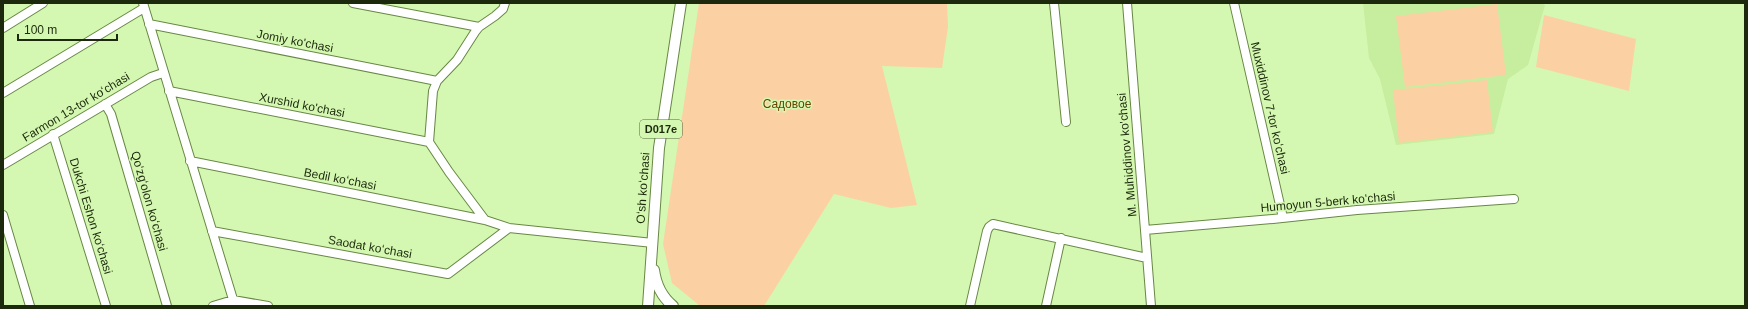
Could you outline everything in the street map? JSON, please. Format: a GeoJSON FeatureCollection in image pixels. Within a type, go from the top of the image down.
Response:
{"type":"FeatureCollection","features":[{"type":"Feature","properties":{"kind":"main road","name":"Oʻsh koʻchasi"},"geometry":{"type":"LineString","coordinates":[[652,257],[659,148],[681,3]]}},
{"type":"Feature","properties":{"kind":"main road","name":"D017e"},"geometry":{"type":"LineString","coordinates":[[648,306],[652,257]]}},
{"type":"Feature","properties":{"kind":"main road","name":"D017e"},"geometry":{"type":"LineString","coordinates":[[652,257],[658,287],[661,293],[673,306]]}},
{"type":"Feature","properties":{"kind":"street"},"geometry":{"type":"LineString","coordinates":[[3,28],[43,3]]}},
{"type":"Feature","properties":{"kind":"street"},"geometry":{"type":"LineString","coordinates":[[353,3],[479,27]]}},
{"type":"Feature","properties":{"kind":"street"},"geometry":{"type":"LineString","coordinates":[[484,220],[449,172],[430,142],[433,91],[437,81],[457,60],[479,27],[495,16],[502,9],[504,3]]}},
{"type":"Feature","properties":{"kind":"street"},"geometry":{"type":"LineString","coordinates":[[1054,3],[1066,122]]}},
{"type":"Feature","properties":{"kind":"street","name":"M. Muhiddinov ko'chasi"},"geometry":{"type":"LineString","coordinates":[[1127,3],[1150,306]]}},
{"type":"Feature","properties":{"kind":"street","name":"Muxiddinov 7-tor koʻchasi"},"geometry":{"type":"LineString","coordinates":[[1234,3],[1283,218]]}},
{"type":"Feature","properties":{"kind":"street"},"geometry":{"type":"LineString","coordinates":[[3,93],[143,5],[234,303]]}},
{"type":"Feature","properties":{"kind":"street","name":"Jomiy ko'chasi"},"geometry":{"type":"LineString","coordinates":[[149,24],[437,81]]}},
{"type":"Feature","properties":{"kind":"street","name":"Farmon 13-tor koʻchasi"},"geometry":{"type":"LineString","coordinates":[[3,165],[151,77],[163,72]]}},
{"type":"Feature","properties":{"kind":"street","name":"Xurshid ko'chasi"},"geometry":{"type":"LineString","coordinates":[[169,91],[430,142]]}},
{"type":"Feature","properties":{"kind":"street","name":"Qoʻzgʻolon koʻchasi"},"geometry":{"type":"LineString","coordinates":[[105,104],[111,114],[167,306]]}},
{"type":"Feature","properties":{"kind":"street","name":"Dukchi Eshon koʻchasi"},"geometry":{"type":"LineString","coordinates":[[53,134],[106,306]]}},
{"type":"Feature","properties":{"kind":"street","name":"Bedil koʻchasi"},"geometry":{"type":"LineString","coordinates":[[190,161],[484,220],[509,228],[653,243]]}},
{"type":"Feature","properties":{"kind":"street","name":"Humoyun 5-berk koʻchasi"},"geometry":{"type":"LineString","coordinates":[[1145,230],[1357,210],[1514,199]]}},
{"type":"Feature","properties":{"kind":"street"},"geometry":{"type":"LineString","coordinates":[[3,215],[30,306]]}},
{"type":"Feature","properties":{"kind":"street"},"geometry":{"type":"LineString","coordinates":[[970,306],[987,231],[991,225],[997,223],[1147,258]]}},
{"type":"Feature","properties":{"kind":"street","name":"Saodat koʻchasi"},"geometry":{"type":"LineString","coordinates":[[212,231],[448,274],[509,228]]}},
{"type":"Feature","properties":{"kind":"street"},"geometry":{"type":"LineString","coordinates":[[1046,306],[1061,238]]}},
{"type":"Feature","properties":{"kind":"street"},"geometry":{"type":"LineString","coordinates":[[213,306],[234,303],[268,306]]}},
{"type":"Feature","properties":{"kind":"shaded area"},"geometry":{"type":"Polygon","coordinates":[[[1363,3],[1540,3],[1545,5],[1528,65],[1508,79],[1494,134],[1396,145],[1380,79],[1369,58],[1363,3]]]}},
{"type":"Feature","properties":{"kind":"green space","name":"Садовое"},"geometry":{"type":"Polygon","coordinates":[[[699,3],[947,3],[948,27],[942,68],[882,66],[917,205],[891,208],[834,194],[764,306],[700,306],[672,283],[663,244],[699,3]]]}},
{"type":"Feature","properties":{"kind":"green space"},"geometry":{"type":"Polygon","coordinates":[[[1497,4],[1506,75],[1405,87],[1396,16],[1497,4]]]}},
{"type":"Feature","properties":{"kind":"green space"},"geometry":{"type":"Polygon","coordinates":[[[1544,15],[1636,39],[1629,91],[1536,67],[1544,15]]]}},
{"type":"Feature","properties":{"kind":"green space"},"geometry":{"type":"Polygon","coordinates":[[[1487,80],[1493,132],[1399,143],[1393,90],[1487,80]]]}}]}
